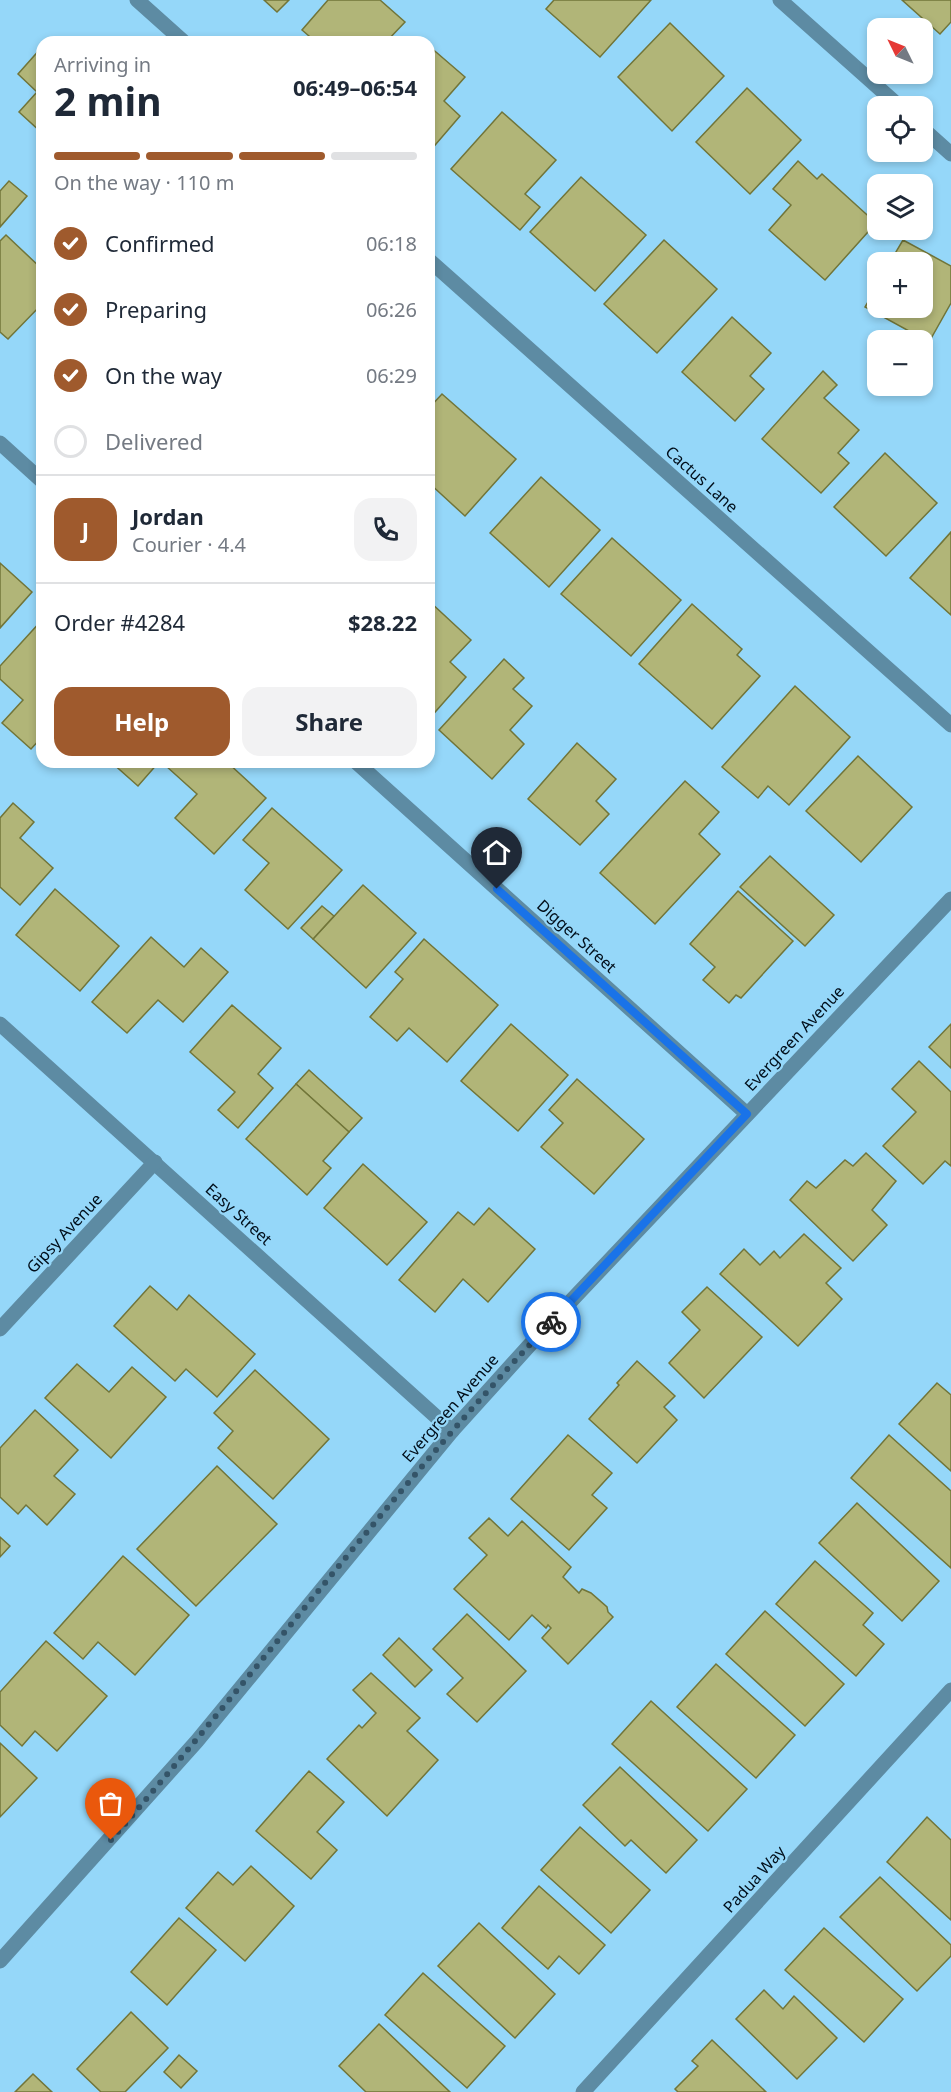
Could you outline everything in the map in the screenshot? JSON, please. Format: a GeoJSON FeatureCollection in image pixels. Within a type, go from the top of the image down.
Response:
{"type":"FeatureCollection","features":[{"type":"Feature","properties":{"kind":"street"},"geometry":{"type":"LineString","coordinates":[[137,0],[177,36]]}},
{"type":"Feature","properties":{"kind":"street"},"geometry":{"type":"LineString","coordinates":[[780,0],[888,96]]}},
{"type":"Feature","properties":{"kind":"street"},"geometry":{"type":"LineString","coordinates":[[933,138],[951,154]]}},
{"type":"Feature","properties":{"kind":"street","name":"Cactus Lane"},"geometry":{"type":"LineString","coordinates":[[435,265],[951,725]]}},
{"type":"Feature","properties":{"kind":"street"},"geometry":{"type":"LineString","coordinates":[[0,443],[36,476]]}},
{"type":"Feature","properties":{"kind":"street","name":"Digger Street"},"geometry":{"type":"LineString","coordinates":[[363,768],[747,1114]]}},
{"type":"Feature","properties":{"kind":"street","name":"Evergreen Avenue"},"geometry":{"type":"LineString","coordinates":[[0,1961],[197,1741],[452,1431],[536,1338],[951,899]]}},
{"type":"Feature","properties":{"kind":"street","name":"Easy Street"},"geometry":{"type":"LineString","coordinates":[[0,1024],[452,1431]]}},
{"type":"Feature","properties":{"kind":"street","name":"Gipsy Avenue"},"geometry":{"type":"LineString","coordinates":[[0,1329],[155,1162]]}},
{"type":"Feature","properties":{"kind":"street","name":"Padua Way"},"geometry":{"type":"LineString","coordinates":[[583,2092],[951,1690]]}},
{"type":"Feature","properties":{"kind":"building"},"geometry":{"type":"Polygon","coordinates":[[[264,0],[289,0],[277,12],[264,0]]]}},
{"type":"Feature","properties":{"kind":"building"},"geometry":{"type":"Polygon","coordinates":[[[328,0],[380,0],[405,22],[392,36],[309,36],[302,30],[328,0]]]}},
{"type":"Feature","properties":{"kind":"building"},"geometry":{"type":"Polygon","coordinates":[[[554,0],[651,0],[600,57],[546,9],[554,0]]]}},
{"type":"Feature","properties":{"kind":"building"},"geometry":{"type":"Polygon","coordinates":[[[902,0],[951,0],[951,22],[940,34],[933,28],[933,18],[922,18],[902,0]]]}},
{"type":"Feature","properties":{"kind":"building"},"geometry":{"type":"Polygon","coordinates":[[[670,23],[724,76],[672,131],[618,77],[670,23]]]}},
{"type":"Feature","properties":{"kind":"building"},"geometry":{"type":"Polygon","coordinates":[[[435,51],[465,77],[444,101],[460,116],[435,145],[435,51]]]}},
{"type":"Feature","properties":{"kind":"building"},"geometry":{"type":"Polygon","coordinates":[[[36,54],[36,91],[18,74],[36,54]]]}},
{"type":"Feature","properties":{"kind":"building"},"geometry":{"type":"Polygon","coordinates":[[[747,88],[801,140],[750,194],[696,142],[747,88]]]}},
{"type":"Feature","properties":{"kind":"building"},"geometry":{"type":"Polygon","coordinates":[[[36,93],[36,128],[19,112],[36,93]]]}},
{"type":"Feature","properties":{"kind":"building"},"geometry":{"type":"Polygon","coordinates":[[[502,112],[556,160],[525,194],[540,207],[520,230],[451,169],[502,112]]]}},
{"type":"Feature","properties":{"kind":"building"},"geometry":{"type":"Polygon","coordinates":[[[798,161],[817,179],[822,174],[867,215],[867,233],[825,280],[769,230],[791,205],[773,189],[798,161]]]}},
{"type":"Feature","properties":{"kind":"building"},"geometry":{"type":"Polygon","coordinates":[[[581,177],[646,235],[595,291],[530,232],[581,177]]]}},
{"type":"Feature","properties":{"kind":"building"},"geometry":{"type":"Polygon","coordinates":[[[9,181],[27,196],[0,227],[0,191],[9,181]]]}},
{"type":"Feature","properties":{"kind":"building"},"geometry":{"type":"Polygon","coordinates":[[[6,235],[36,263],[36,310],[8,339],[0,332],[0,241],[6,235]]]}},
{"type":"Feature","properties":{"kind":"building"},"geometry":{"type":"Polygon","coordinates":[[[664,240],[717,289],[657,353],[604,304],[664,240]]]}},
{"type":"Feature","properties":{"kind":"building"},"geometry":{"type":"Polygon","coordinates":[[[903,240],[925,252],[896,252],[903,240]]]}},
{"type":"Feature","properties":{"kind":"building"},"geometry":{"type":"Polygon","coordinates":[[[933,256],[951,266],[951,303],[933,335],[933,330],[907,330],[885,318],[933,318],[933,256]]]}},
{"type":"Feature","properties":{"kind":"building"},"geometry":{"type":"Polygon","coordinates":[[[732,317],[771,353],[750,376],[764,389],[735,421],[682,372],[732,317]]]}},
{"type":"Feature","properties":{"kind":"building"},"geometry":{"type":"Polygon","coordinates":[[[823,371],[837,385],[824,398],[859,430],[838,453],[849,463],[821,493],[762,439],[823,371]]]}},
{"type":"Feature","properties":{"kind":"building"},"geometry":{"type":"Polygon","coordinates":[[[442,394],[516,459],[465,516],[435,488],[435,402],[442,394]]]}},
{"type":"Feature","properties":{"kind":"building"},"geometry":{"type":"Polygon","coordinates":[[[885,453],[937,503],[886,556],[834,507],[885,453]]]}},
{"type":"Feature","properties":{"kind":"building"},"geometry":{"type":"Polygon","coordinates":[[[541,477],[600,530],[549,587],[490,533],[541,477]]]}},
{"type":"Feature","properties":{"kind":"building"},"geometry":{"type":"Polygon","coordinates":[[[951,532],[951,615],[910,578],[951,532]]]}},
{"type":"Feature","properties":{"kind":"building"},"geometry":{"type":"Polygon","coordinates":[[[612,538],[681,600],[631,656],[561,594],[612,538]]]}},
{"type":"Feature","properties":{"kind":"building"},"geometry":{"type":"Polygon","coordinates":[[[0,563],[32,592],[0,628],[0,563]]]}},
{"type":"Feature","properties":{"kind":"building"},"geometry":{"type":"Polygon","coordinates":[[[692,604],[742,649],[737,655],[760,676],[712,729],[639,664],[692,604]]]}},
{"type":"Feature","properties":{"kind":"building"},"geometry":{"type":"Polygon","coordinates":[[[435,607],[471,640],[450,662],[466,677],[435,712],[435,607]]]}},
{"type":"Feature","properties":{"kind":"building"},"geometry":{"type":"Polygon","coordinates":[[[36,627],[36,744],[31,749],[2,723],[23,700],[0,679],[0,666],[36,627]]]}},
{"type":"Feature","properties":{"kind":"building"},"geometry":{"type":"Polygon","coordinates":[[[504,659],[524,678],[513,689],[532,706],[510,730],[524,744],[492,779],[439,730],[504,659]]]}},
{"type":"Feature","properties":{"kind":"building"},"geometry":{"type":"Polygon","coordinates":[[[795,686],[850,737],[789,805],[768,786],[758,798],[722,767],[795,686]]]}},
{"type":"Feature","properties":{"kind":"building"},"geometry":{"type":"Polygon","coordinates":[[[577,743],[616,779],[596,801],[609,814],[580,845],[528,799],[577,743]]]}},
{"type":"Feature","properties":{"kind":"building"},"geometry":{"type":"Polygon","coordinates":[[[858,756],[912,807],[861,862],[806,811],[858,756]]]}},
{"type":"Feature","properties":{"kind":"building"},"geometry":{"type":"Polygon","coordinates":[[[118,768],[154,768],[138,786],[118,768]]]}},
{"type":"Feature","properties":{"kind":"building"},"geometry":{"type":"Polygon","coordinates":[[[168,768],[234,768],[266,798],[214,854],[175,818],[197,794],[168,768]]]}},
{"type":"Feature","properties":{"kind":"building"},"geometry":{"type":"Polygon","coordinates":[[[685,781],[719,812],[699,834],[720,854],[655,924],[600,873],[685,781]]]}},
{"type":"Feature","properties":{"kind":"building"},"geometry":{"type":"Polygon","coordinates":[[[13,803],[34,822],[20,838],[53,868],[20,905],[0,887],[0,818],[13,803]]]}},
{"type":"Feature","properties":{"kind":"building"},"geometry":{"type":"Polygon","coordinates":[[[272,808],[342,870],[288,929],[245,890],[269,863],[243,840],[272,808]]]}},
{"type":"Feature","properties":{"kind":"building"},"geometry":{"type":"Polygon","coordinates":[[[770,856],[834,915],[805,946],[740,887],[770,856]]]}},
{"type":"Feature","properties":{"kind":"building"},"geometry":{"type":"Polygon","coordinates":[[[363,885],[416,933],[366,988],[313,939],[363,885]]]}},
{"type":"Feature","properties":{"kind":"building"},"geometry":{"type":"Polygon","coordinates":[[[55,889],[119,946],[80,991],[16,935],[55,889]]]}},
{"type":"Feature","properties":{"kind":"building"},"geometry":{"type":"Polygon","coordinates":[[[738,891],[793,941],[741,998],[736,995],[729,1003],[703,980],[715,967],[690,944],[738,891]]]}},
{"type":"Feature","properties":{"kind":"building"},"geometry":{"type":"Polygon","coordinates":[[[322,906],[334,916],[313,939],[301,928],[322,906]]]}},
{"type":"Feature","properties":{"kind":"building"},"geometry":{"type":"Polygon","coordinates":[[[151,937],[184,967],[201,948],[228,972],[183,1022],[158,1000],[127,1033],[92,1002],[151,937]]]}},
{"type":"Feature","properties":{"kind":"building"},"geometry":{"type":"Polygon","coordinates":[[[424,939],[498,1005],[447,1062],[409,1028],[397,1041],[370,1017],[403,979],[395,972],[424,939]]]}},
{"type":"Feature","properties":{"kind":"building"},"geometry":{"type":"Polygon","coordinates":[[[232,1005],[281,1048],[258,1074],[273,1088],[238,1128],[218,1110],[235,1092],[190,1052],[232,1005]]]}},
{"type":"Feature","properties":{"kind":"building"},"geometry":{"type":"Polygon","coordinates":[[[511,1024],[568,1075],[518,1131],[461,1081],[511,1024]]]}},
{"type":"Feature","properties":{"kind":"building"},"geometry":{"type":"Polygon","coordinates":[[[951,1024],[951,1068],[929,1047],[951,1024]]]}},
{"type":"Feature","properties":{"kind":"building"},"geometry":{"type":"Polygon","coordinates":[[[919,1061],[951,1092],[951,1166],[945,1161],[923,1184],[883,1146],[916,1112],[892,1089],[919,1061]]]}},
{"type":"Feature","properties":{"kind":"building"},"geometry":{"type":"Polygon","coordinates":[[[309,1070],[362,1118],[349,1132],[296,1084],[309,1070]]]}},
{"type":"Feature","properties":{"kind":"building"},"geometry":{"type":"Polygon","coordinates":[[[577,1079],[644,1139],[594,1194],[541,1147],[563,1123],[549,1110],[577,1079]]]}},
{"type":"Feature","properties":{"kind":"building"},"geometry":{"type":"Polygon","coordinates":[[[296,1084],[349,1132],[323,1161],[331,1168],[307,1195],[246,1139],[296,1084]]]}},
{"type":"Feature","properties":{"kind":"building"},"geometry":{"type":"Polygon","coordinates":[[[866,1153],[896,1181],[872,1210],[887,1225],[853,1261],[790,1200],[807,1181],[816,1188],[845,1160],[853,1166],[866,1153]]]}},
{"type":"Feature","properties":{"kind":"building"},"geometry":{"type":"Polygon","coordinates":[[[363,1164],[427,1222],[387,1265],[324,1208],[363,1164]]]}},
{"type":"Feature","properties":{"kind":"building"},"geometry":{"type":"Polygon","coordinates":[[[489,1208],[535,1249],[488,1302],[463,1279],[435,1312],[399,1280],[458,1212],[474,1225],[489,1208]]]}},
{"type":"Feature","properties":{"kind":"building"},"geometry":{"type":"Polygon","coordinates":[[[804,1234],[841,1268],[826,1283],[842,1299],[798,1346],[720,1274],[744,1249],[760,1265],[774,1251],[780,1258],[804,1234]]]}},
{"type":"Feature","properties":{"kind":"building"},"geometry":{"type":"Polygon","coordinates":[[[150,1286],[177,1310],[189,1295],[255,1354],[217,1397],[186,1369],[175,1381],[114,1326],[150,1286]]]}},
{"type":"Feature","properties":{"kind":"building"},"geometry":{"type":"Polygon","coordinates":[[[707,1287],[762,1337],[704,1398],[669,1363],[700,1330],[682,1312],[707,1287]]]}},
{"type":"Feature","properties":{"kind":"building"},"geometry":{"type":"Polygon","coordinates":[[[637,1361],[675,1396],[664,1407],[677,1420],[637,1463],[589,1419],[637,1361]]]}},
{"type":"Feature","properties":{"kind":"building"},"geometry":{"type":"Polygon","coordinates":[[[77,1364],[109,1392],[132,1367],[166,1397],[111,1458],[45,1398],[77,1364]]]}},
{"type":"Feature","properties":{"kind":"building"},"geometry":{"type":"Polygon","coordinates":[[[255,1370],[329,1439],[273,1499],[218,1448],[233,1431],[214,1413],[255,1370]]]}},
{"type":"Feature","properties":{"kind":"building"},"geometry":{"type":"Polygon","coordinates":[[[937,1383],[951,1395],[951,1471],[899,1424],[937,1383]]]}},
{"type":"Feature","properties":{"kind":"building"},"geometry":{"type":"Polygon","coordinates":[[[35,1410],[78,1450],[54,1476],[75,1494],[47,1525],[26,1505],[18,1514],[0,1497],[0,1448],[35,1410]]]}},
{"type":"Feature","properties":{"kind":"building"},"geometry":{"type":"Polygon","coordinates":[[[568,1435],[612,1473],[592,1495],[607,1508],[569,1550],[511,1499],[568,1435]]]}},
{"type":"Feature","properties":{"kind":"building"},"geometry":{"type":"Polygon","coordinates":[[[889,1435],[951,1491],[951,1568],[851,1478],[889,1435]]]}},
{"type":"Feature","properties":{"kind":"building"},"geometry":{"type":"Polygon","coordinates":[[[217,1466],[277,1524],[196,1606],[137,1549],[217,1466]]]}},
{"type":"Feature","properties":{"kind":"building"},"geometry":{"type":"Polygon","coordinates":[[[857,1503],[939,1581],[902,1621],[819,1543],[857,1503]]]}},
{"type":"Feature","properties":{"kind":"building"},"geometry":{"type":"Polygon","coordinates":[[[489,1518],[508,1536],[522,1521],[571,1567],[563,1577],[579,1593],[582,1589],[591,1593],[607,1607],[613,1617],[568,1664],[542,1638],[551,1628],[548,1625],[546,1628],[532,1615],[509,1640],[454,1589],[487,1555],[469,1538],[489,1518]]]}},
{"type":"Feature","properties":{"kind":"building"},"geometry":{"type":"Polygon","coordinates":[[[0,1537],[10,1546],[0,1557],[0,1537]]]}},
{"type":"Feature","properties":{"kind":"building"},"geometry":{"type":"Polygon","coordinates":[[[123,1556],[189,1615],[135,1675],[98,1642],[83,1659],[54,1633],[123,1556]]]}},
{"type":"Feature","properties":{"kind":"building"},"geometry":{"type":"Polygon","coordinates":[[[815,1561],[873,1613],[863,1625],[884,1644],[856,1676],[776,1604],[815,1561]]]}},
{"type":"Feature","properties":{"kind":"building"},"geometry":{"type":"Polygon","coordinates":[[[765,1611],[844,1684],[805,1726],[726,1654],[765,1611]]]}},
{"type":"Feature","properties":{"kind":"building"},"geometry":{"type":"Polygon","coordinates":[[[467,1614],[526,1671],[477,1722],[447,1694],[463,1678],[433,1649],[467,1614]]]}},
{"type":"Feature","properties":{"kind":"building"},"geometry":{"type":"Polygon","coordinates":[[[399,1638],[432,1670],[415,1687],[383,1655],[399,1638]]]}},
{"type":"Feature","properties":{"kind":"building"},"geometry":{"type":"Polygon","coordinates":[[[46,1641],[107,1696],[57,1751],[35,1731],[22,1746],[0,1725],[0,1692],[46,1641]]]}},
{"type":"Feature","properties":{"kind":"building"},"geometry":{"type":"Polygon","coordinates":[[[716,1664],[795,1735],[756,1778],[677,1707],[716,1664]]]}},
{"type":"Feature","properties":{"kind":"building"},"geometry":{"type":"Polygon","coordinates":[[[371,1673],[420,1718],[407,1731],[438,1760],[387,1816],[327,1759],[359,1725],[362,1728],[376,1713],[353,1690],[371,1673]]]}},
{"type":"Feature","properties":{"kind":"building"},"geometry":{"type":"Polygon","coordinates":[[[651,1701],[747,1789],[708,1831],[612,1744],[651,1701]]]}},
{"type":"Feature","properties":{"kind":"building"},"geometry":{"type":"Polygon","coordinates":[[[0,1743],[37,1778],[0,1817],[0,1743]]]}},
{"type":"Feature","properties":{"kind":"building"},"geometry":{"type":"Polygon","coordinates":[[[620,1767],[697,1840],[666,1873],[631,1840],[625,1846],[583,1805],[620,1767]]]}},
{"type":"Feature","properties":{"kind":"building"},"geometry":{"type":"Polygon","coordinates":[[[309,1771],[344,1802],[317,1832],[337,1850],[311,1879],[256,1831],[309,1771]]]}},
{"type":"Feature","properties":{"kind":"building"},"geometry":{"type":"Polygon","coordinates":[[[927,1817],[951,1840],[951,1920],[887,1862],[927,1817]]]}},
{"type":"Feature","properties":{"kind":"building"},"geometry":{"type":"Polygon","coordinates":[[[580,1827],[650,1890],[611,1933],[541,1870],[580,1827]]]}},
{"type":"Feature","properties":{"kind":"building"},"geometry":{"type":"Polygon","coordinates":[[[251,1866],[294,1906],[245,1961],[186,1908],[218,1872],[233,1885],[251,1866]]]}},
{"type":"Feature","properties":{"kind":"building"},"geometry":{"type":"Polygon","coordinates":[[[880,1877],[951,1945],[951,1956],[917,1991],[840,1917],[880,1877]]]}},
{"type":"Feature","properties":{"kind":"building"},"geometry":{"type":"Polygon","coordinates":[[[539,1886],[605,1945],[579,1974],[559,1956],[548,1969],[502,1928],[539,1886]]]}},
{"type":"Feature","properties":{"kind":"building"},"geometry":{"type":"Polygon","coordinates":[[[179,1918],[216,1950],[167,2005],[131,1972],[179,1918]]]}},
{"type":"Feature","properties":{"kind":"building"},"geometry":{"type":"Polygon","coordinates":[[[479,1923],[555,1994],[515,2038],[438,1966],[479,1923]]]}},
{"type":"Feature","properties":{"kind":"building"},"geometry":{"type":"Polygon","coordinates":[[[824,1928],[903,1999],[864,2042],[785,1970],[824,1928]]]}},
{"type":"Feature","properties":{"kind":"building"},"geometry":{"type":"Polygon","coordinates":[[[423,1973],[505,2046],[467,2088],[385,2015],[423,1973]]]}},
{"type":"Feature","properties":{"kind":"building"},"geometry":{"type":"Polygon","coordinates":[[[764,1990],[783,2009],[794,1996],[837,2038],[797,2079],[736,2019],[764,1990]]]}},
{"type":"Feature","properties":{"kind":"building"},"geometry":{"type":"Polygon","coordinates":[[[131,2012],[168,2048],[125,2092],[101,2092],[77,2069],[131,2012]]]}},
{"type":"Feature","properties":{"kind":"building"},"geometry":{"type":"Polygon","coordinates":[[[379,2024],[450,2092],[366,2092],[339,2066],[379,2024]]]}},
{"type":"Feature","properties":{"kind":"building"},"geometry":{"type":"Polygon","coordinates":[[[712,2040],[766,2092],[678,2092],[675,2089],[698,2066],[692,2061],[712,2040]]]}},
{"type":"Feature","properties":{"kind":"building"},"geometry":{"type":"Polygon","coordinates":[[[179,2055],[197,2071],[181,2088],[164,2072],[179,2055]]]}},
{"type":"Feature","properties":{"kind":"building"},"geometry":{"type":"Polygon","coordinates":[[[33,2074],[52,2092],[15,2092],[33,2074]]]}},
{"type":"Feature","properties":{"kind":"way so far"},"geometry":{"type":"LineString","coordinates":[[111,1840],[197,1741],[452,1431],[551,1322]]}},
{"type":"Feature","properties":{"kind":"route"},"geometry":{"type":"LineString","coordinates":[[497,889],[747,1114],[551,1322]]}}]}
